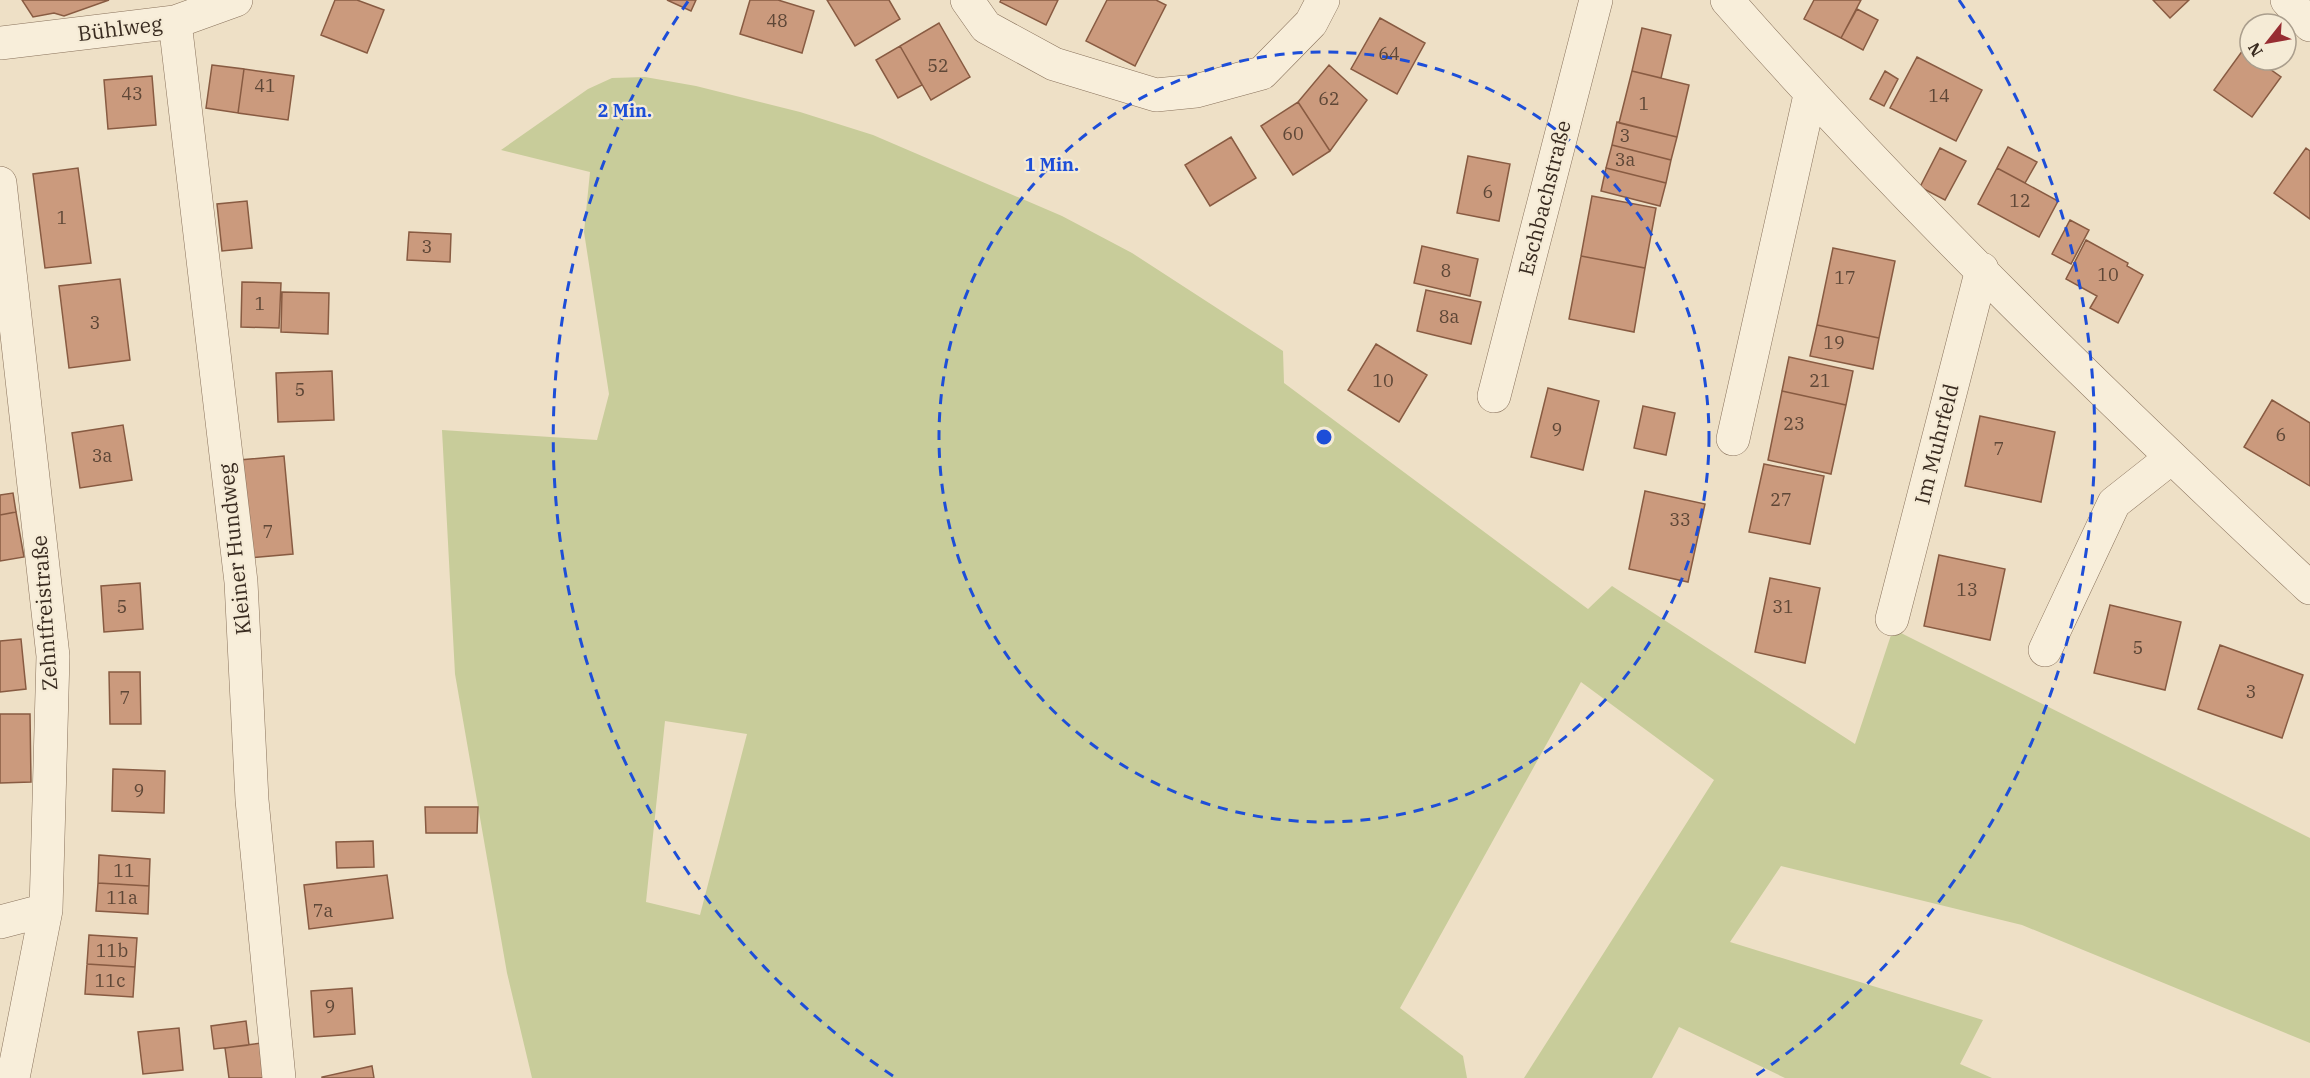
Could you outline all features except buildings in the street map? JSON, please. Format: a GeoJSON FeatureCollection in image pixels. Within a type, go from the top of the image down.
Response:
{"type":"FeatureCollection","features":[{"type":"Feature","properties":{"kind":"street","name":"Bühlweg"},"geometry":{"type":"LineString","coordinates":[[0,43],[175,22],[236,0]]}},
{"type":"Feature","properties":{"kind":"street"},"geometry":{"type":"LineString","coordinates":[[967,0],[986,27],[1054,64],[1156,95],[1196,92],[1262,73],[1311,23],[1323,0]]}},
{"type":"Feature","properties":{"kind":"street","name":"Eschbachstraße"},"geometry":{"type":"LineString","coordinates":[[1494,396],[1596,0]]}},
{"type":"Feature","properties":{"kind":"street"},"geometry":{"type":"LineString","coordinates":[[1726,0],[1810,95],[1982,269],[2171,458],[2310,588]]}},
{"type":"Feature","properties":{"kind":"street"},"geometry":{"type":"LineString","coordinates":[[2287,0],[2310,25]]}},
{"type":"Feature","properties":{"kind":"street","name":"Kleiner Hundweg"},"geometry":{"type":"LineString","coordinates":[[175,22],[241,582],[252,800],[279,1078]]}},
{"type":"Feature","properties":{"kind":"street"},"geometry":{"type":"LineString","coordinates":[[1733,439],[1810,95]]}},
{"type":"Feature","properties":{"kind":"street","name":"Zehntfreistraße"},"geometry":{"type":"LineString","coordinates":[[0,183],[53,656],[46,910],[13,1078]]}},
{"type":"Feature","properties":{"kind":"street","name":"Im Muhrfeld"},"geometry":{"type":"LineString","coordinates":[[1892,619],[1982,269]]}},
{"type":"Feature","properties":{"kind":"street"},"geometry":{"type":"LineString","coordinates":[[2045,650],[2114,502],[2171,458]]}},
{"type":"Feature","properties":{"kind":"street"},"geometry":{"type":"LineString","coordinates":[[0,922],[46,910]]}},
{"type":"Feature","properties":{"kind":"green space"},"geometry":{"type":"Polygon","coordinates":[[[645,77],[696,86],[800,112],[873,135],[1062,216],[1132,253],[1283,351],[1284,383],[1588,609],[1612,586],[1855,744],[1893,629],[2310,838],[2310,1043],[2022,925],[1781,866],[1730,942],[1983,1020],[1960,1064],[1992,1078],[1785,1078],[1679,1027],[1652,1078],[1524,1078],[1714,780],[1581,682],[1400,1008],[1463,1056],[1467,1078],[532,1078],[507,973],[455,674],[442,430],[597,440],[609,394],[584,232],[590,172],[501,150],[588,89],[612,78],[645,77]],[[665,721],[646,902],[700,915],[747,734],[665,721]]]}}]}
